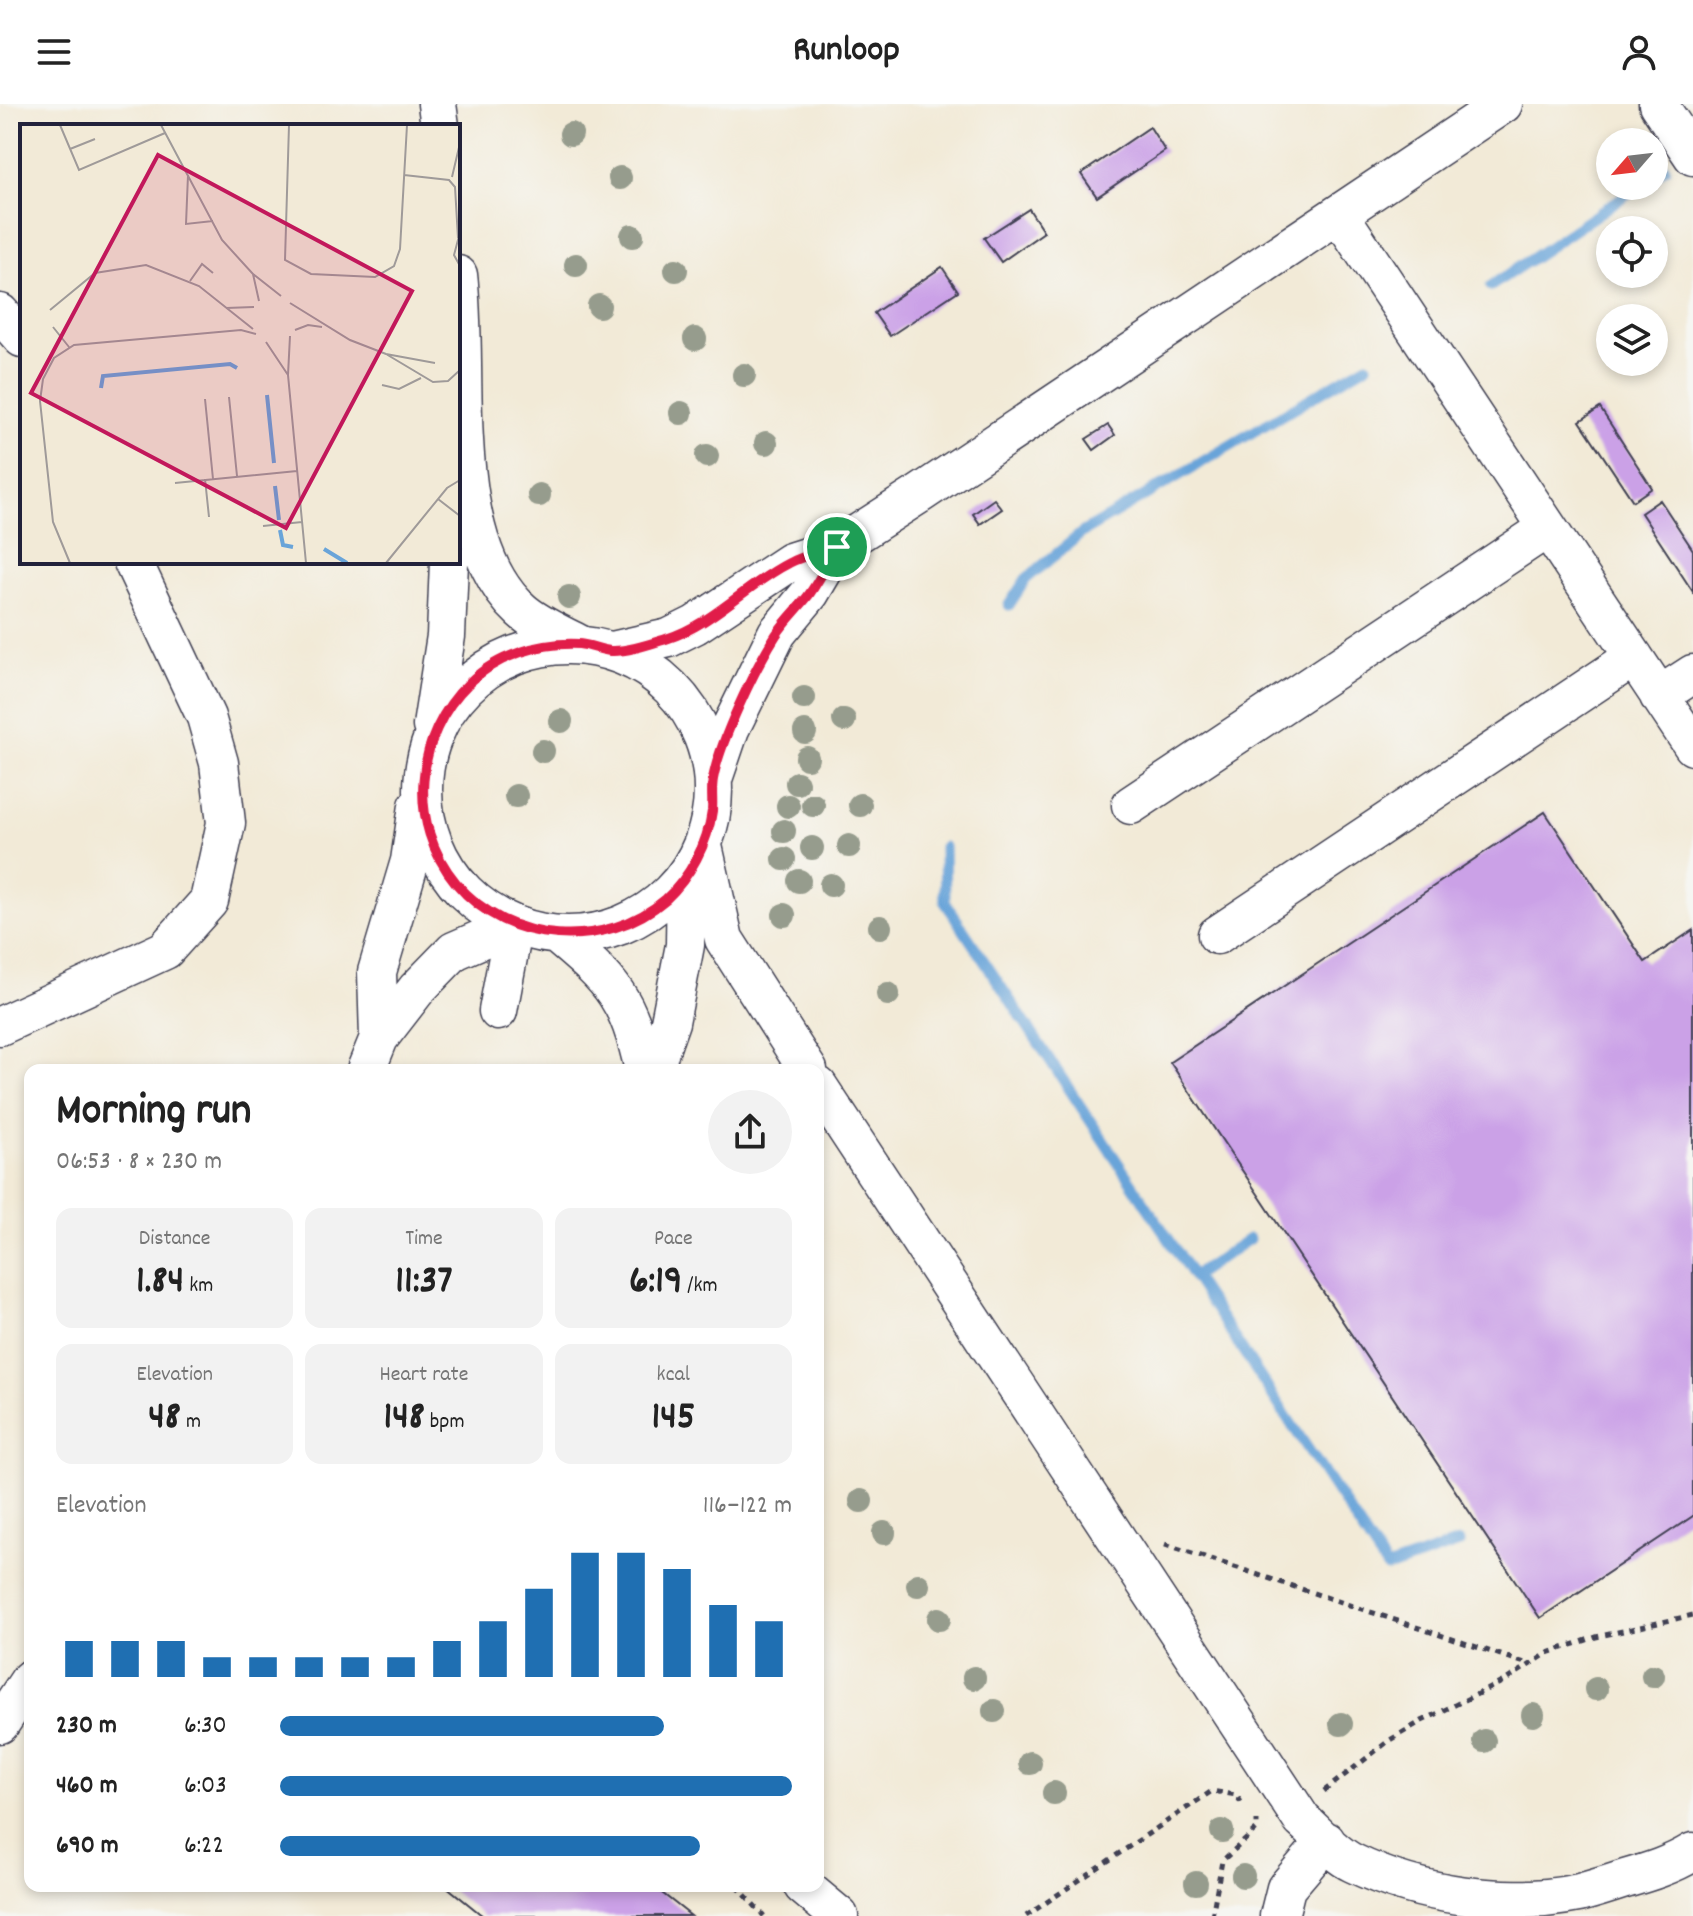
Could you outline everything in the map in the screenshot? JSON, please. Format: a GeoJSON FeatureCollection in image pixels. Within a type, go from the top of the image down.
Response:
{"type":"FeatureCollection","features":[{"type":"Feature","properties":{"kind":"lane"},"geometry":{"type":"LineString","coordinates":[[437,104],[440,124]]}},
{"type":"Feature","properties":{"kind":"lane"},"geometry":{"type":"LineString","coordinates":[[695,860],[667,897],[644,915],[617,928],[589,935],[558,936],[514,925],[483,908],[457,884],[443,863],[425,819],[425,765],[445,712],[470,682],[502,659],[539,646],[595,648],[669,638],[695,625],[790,562],[837,547],[1503,104]]}},
{"type":"Feature","properties":{"kind":"lane"},"geometry":{"type":"LineString","coordinates":[[1658,104],[1693,156]]}},
{"type":"Feature","properties":{"kind":"lane"},"geometry":{"type":"LineString","coordinates":[[1339,214],[1693,746]]}},
{"type":"Feature","properties":{"kind":"lane"},"geometry":{"type":"LineString","coordinates":[[460,290],[462,492],[497,580],[521,611],[595,648],[638,663],[662,679],[681,700],[703,737],[713,779],[712,813],[695,860],[685,945],[670,1022],[655,1064]]}},
{"type":"Feature","properties":{"kind":"lane"},"geometry":{"type":"LineString","coordinates":[[0,313],[20,336]]}},
{"type":"Feature","properties":{"kind":"lane"},"geometry":{"type":"LineString","coordinates":[[1131,805],[1548,528]]}},
{"type":"Feature","properties":{"kind":"lane"},"geometry":{"type":"LineString","coordinates":[[713,779],[730,729],[770,646],[810,593],[837,547]]}},
{"type":"Feature","properties":{"kind":"lane"},"geometry":{"type":"LineString","coordinates":[[0,1026],[165,950],[209,901],[226,823],[219,763],[206,717],[134,564]]}},
{"type":"Feature","properties":{"kind":"lane"},"geometry":{"type":"LineString","coordinates":[[373,1054],[377,972],[410,861],[446,636],[449,564]]}},
{"type":"Feature","properties":{"kind":"lane"},"geometry":{"type":"LineString","coordinates":[[1217,935],[1634,657]]}},
{"type":"Feature","properties":{"kind":"lane"},"geometry":{"type":"LineString","coordinates":[[1659,696],[1693,674]]}},
{"type":"Feature","properties":{"kind":"lane"},"geometry":{"type":"LineString","coordinates":[[695,860],[724,939],[804,1064]]}},
{"type":"Feature","properties":{"kind":"lane"},"geometry":{"type":"LineString","coordinates":[[498,1011],[514,925]]}},
{"type":"Feature","properties":{"kind":"lane"},"geometry":{"type":"LineString","coordinates":[[373,1054],[417,989],[454,951],[514,925]]}},
{"type":"Feature","properties":{"kind":"lane"},"geometry":{"type":"LineString","coordinates":[[558,936],[601,972],[625,1004],[643,1064]]}},
{"type":"Feature","properties":{"kind":"lane"},"geometry":{"type":"LineString","coordinates":[[824,1095],[1302,1820],[1349,1862],[1433,1890],[1488,1897],[1530,1898],[1578,1893],[1678,1862],[1693,1852]]}},
{"type":"Feature","properties":{"kind":"lane"},"geometry":{"type":"LineString","coordinates":[[0,1724],[24,1691]]}},
{"type":"Feature","properties":{"kind":"lane"},"geometry":{"type":"LineString","coordinates":[[1279,1916],[1286,1888],[1326,1841]]}},
{"type":"Feature","properties":{"kind":"lane"},"geometry":{"type":"LineString","coordinates":[[810,1892],[839,1916]]}},
{"type":"Feature","properties":{"kind":"path"},"geometry":{"type":"LineString","coordinates":[[1164,1544],[1528,1664]]}},
{"type":"Feature","properties":{"kind":"path"},"geometry":{"type":"LineString","coordinates":[[1323,1791],[1390,1740],[1568,1644],[1693,1615]]}},
{"type":"Feature","properties":{"kind":"path"},"geometry":{"type":"LineString","coordinates":[[1314,1779],[1330,1801]]}},
{"type":"Feature","properties":{"kind":"path"},"geometry":{"type":"LineString","coordinates":[[1026,1916],[1212,1791],[1236,1795],[1258,1820],[1257,1829],[1222,1861],[1212,1916]]}},
{"type":"Feature","properties":{"kind":"path"},"geometry":{"type":"LineString","coordinates":[[742,1892],[764,1916]]}},
{"type":"Feature","properties":{"kind":"building"},"geometry":{"type":"Polygon","coordinates":[[[1150,127],[1165,151],[1097,197],[1081,174],[1150,127]]]}},
{"type":"Feature","properties":{"kind":"building"},"geometry":{"type":"Polygon","coordinates":[[[1029,209],[1044,232],[1001,262],[984,238],[1029,209]]]}},
{"type":"Feature","properties":{"kind":"building"},"geometry":{"type":"Polygon","coordinates":[[[942,267],[958,291],[890,336],[874,313],[942,267]]]}},
{"type":"Feature","properties":{"kind":"building"},"geometry":{"type":"Polygon","coordinates":[[[1600,408],[1652,488],[1633,501],[1580,421],[1600,408]]]}},
{"type":"Feature","properties":{"kind":"building"},"geometry":{"type":"Polygon","coordinates":[[[1108,425],[1115,435],[1094,450],[1086,439],[1108,425]]]}},
{"type":"Feature","properties":{"kind":"building"},"geometry":{"type":"Polygon","coordinates":[[[994,499],[1002,509],[980,524],[973,514],[994,499]]]}},
{"type":"Feature","properties":{"kind":"building"},"geometry":{"type":"Polygon","coordinates":[[[1660,500],[1693,550],[1693,592],[1641,513],[1660,500]]]}},
{"type":"Feature","properties":{"kind":"building"},"geometry":{"type":"Polygon","coordinates":[[[1545,812],[1645,962],[1693,930],[1693,1516],[1540,1618],[1170,1062],[1545,812]]]}},
{"type":"Feature","properties":{"kind":"building"},"geometry":{"type":"Polygon","coordinates":[[[453,1892],[661,1892],[691,1916],[483,1916],[453,1892]]]}},
{"type":"Feature","properties":{"kind":"waterway"},"geometry":{"type":"LineString","coordinates":[[1491,286],[1618,200]]}},
{"type":"Feature","properties":{"kind":"waterway"},"geometry":{"type":"LineString","coordinates":[[1009,605],[1026,579],[1083,532],[1367,365]]}},
{"type":"Feature","properties":{"kind":"waterway"},"geometry":{"type":"LineString","coordinates":[[944,847],[945,902],[1387,1568],[1459,1543]]}},
{"type":"Feature","properties":{"kind":"waterway"},"geometry":{"type":"LineString","coordinates":[[1194,1276],[1249,1239]]}},
{"type":"Feature","properties":{"kind":"route"},"geometry":{"type":"LineString","coordinates":[[837,547],[810,593],[777,633],[756,673],[730,729],[713,779],[712,813],[703,846],[686,875],[667,897],[644,915],[617,928],[589,935],[558,936],[514,925],[483,908],[457,884],[437,853],[425,819],[422,783],[428,747],[445,712],[470,682],[502,659],[539,646],[579,644],[612,651],[669,638],[695,625],[790,562],[837,547]]}}]}
